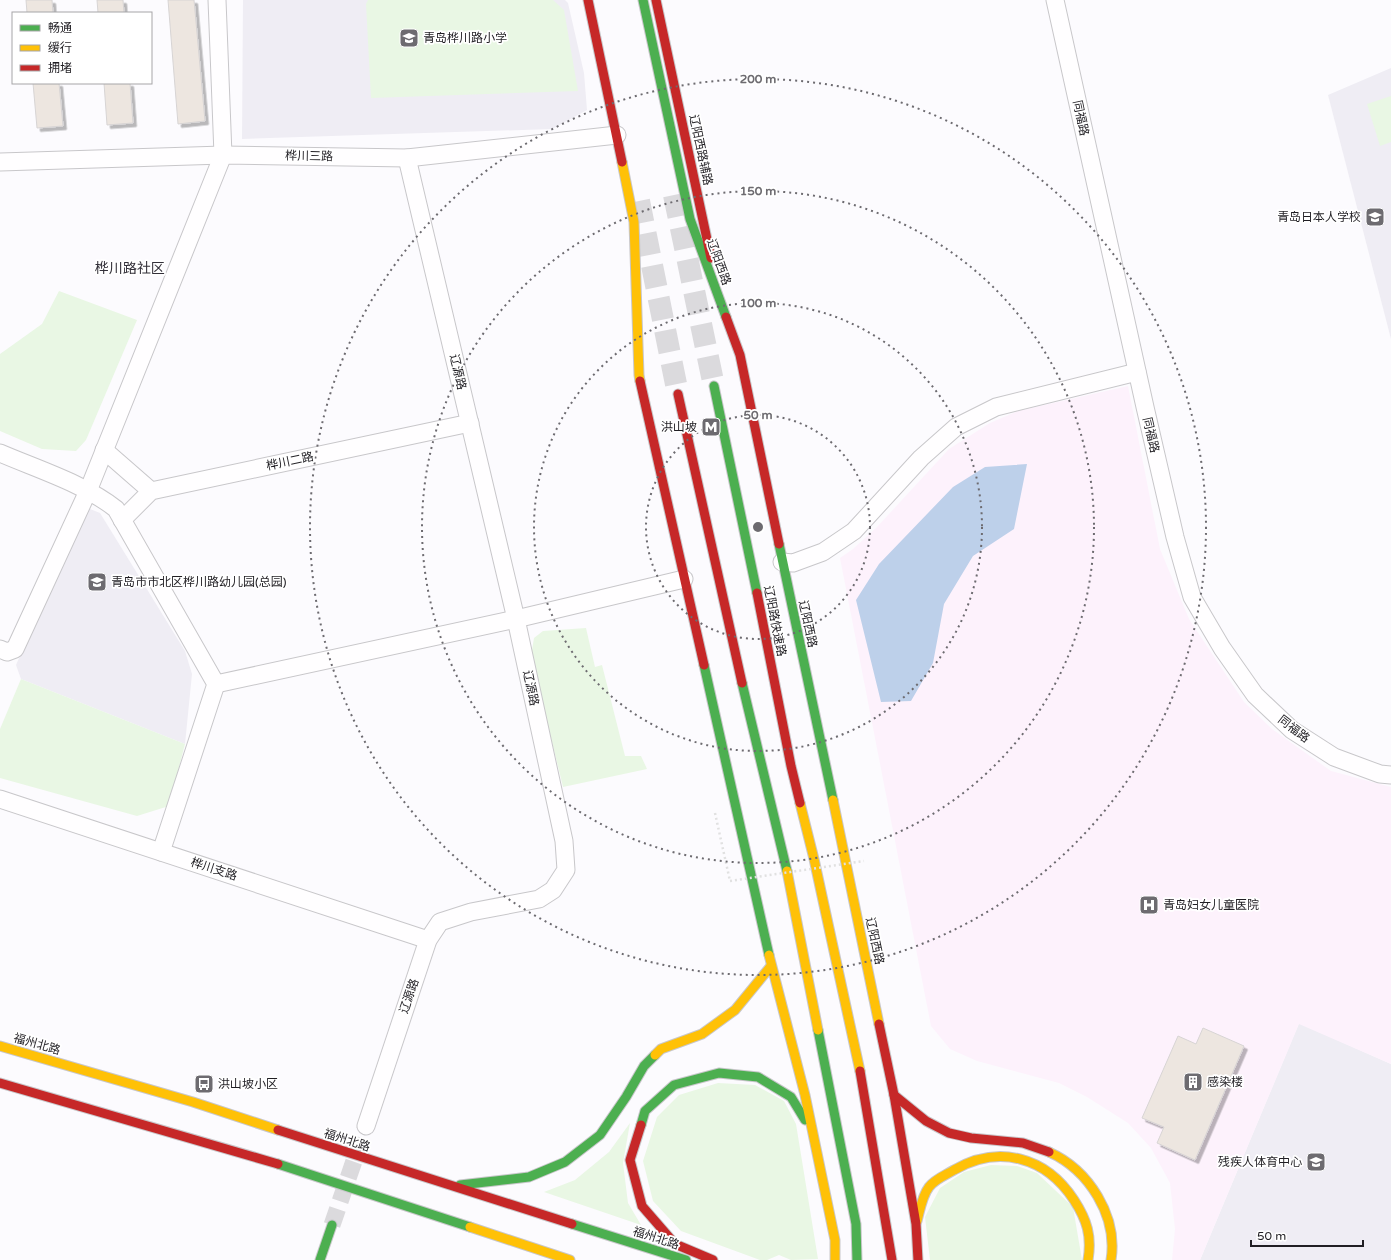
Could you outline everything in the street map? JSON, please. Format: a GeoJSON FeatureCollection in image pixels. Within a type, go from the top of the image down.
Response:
{"type":"FeatureCollection","features":[{"type":"Feature","properties":{"kind":"main road"},"geometry":{"type":"LineString","coordinates":[[588,0],[634,222],[639,376],[771,966],[805,1095],[835,1240],[835,1260]]}},
{"type":"Feature","properties":{"kind":"main road","name":"辽阳西路"},"geometry":{"type":"LineString","coordinates":[[643,0],[690,219],[740,355],[894,1095],[916,1224],[918,1260]]}},
{"type":"Feature","properties":{"kind":"main road","name":"辽阳西路辅路"},"geometry":{"type":"LineString","coordinates":[[656,0],[721,304]]}},
{"type":"Feature","properties":{"kind":"main road","name":"辽阳路快速路"},"geometry":{"type":"LineString","coordinates":[[714,386],[752,566],[791,766],[814,859],[856,1050],[892,1260]]}},
{"type":"Feature","properties":{"kind":"main road"},"geometry":{"type":"LineString","coordinates":[[678,394],[718,583],[761,768],[785,863],[856,1224],[857,1260]]}},
{"type":"Feature","properties":{"kind":"main road"},"geometry":{"type":"LineString","coordinates":[[452,1186],[529,1177],[565,1162],[600,1136],[626,1097],[644,1066],[662,1049],[702,1034],[734,1010],[771,966]]}},
{"type":"Feature","properties":{"kind":"main road","name":"福州北路"},"geometry":{"type":"LineString","coordinates":[[0,1046],[193,1102],[313,1142],[686,1260]]}},
{"type":"Feature","properties":{"kind":"main road"},"geometry":{"type":"LineString","coordinates":[[713,1260],[675,1244],[642,1206],[630,1160],[645,1112],[674,1085],[719,1072],[758,1077],[791,1097],[812,1132]]}},
{"type":"Feature","properties":{"kind":"main road"},"geometry":{"type":"LineString","coordinates":[[0,1083],[270,1161],[567,1259]]}},
{"type":"Feature","properties":{"kind":"main road"},"geometry":{"type":"LineString","coordinates":[[894,1095],[912,1112],[935,1127],[948,1133],[968,1139],[1009,1141],[1027,1144],[1046,1150],[1062,1158],[1073,1166],[1079,1171],[1096,1193],[1104,1208],[1109,1225],[1111,1260]]}},
{"type":"Feature","properties":{"kind":"main road"},"geometry":{"type":"LineString","coordinates":[[916,1224],[921,1204],[930,1186],[957,1168],[994,1157],[1020,1159],[1034,1163],[1050,1174],[1067,1189],[1080,1209],[1087,1225],[1090,1242],[1088,1260]]}},
{"type":"Feature","properties":{"kind":"main road"},"geometry":{"type":"LineString","coordinates":[[320,1260],[332,1225]]}},
{"type":"Feature","properties":{"kind":"street"},"geometry":{"type":"LineString","coordinates":[[0,649],[7,652],[15,649],[88,491],[223,155],[217,0]]}},
{"type":"Feature","properties":{"kind":"street","name":"同福路"},"geometry":{"type":"LineString","coordinates":[[1055,0],[1137,372],[1174,530],[1192,597],[1222,648],[1255,695],[1292,730],[1334,757],[1380,774],[1391,775]]}},
{"type":"Feature","properties":{"kind":"street","name":"桦川三路"},"geometry":{"type":"LineString","coordinates":[[0,162],[223,155],[407,158],[616,135]]}},
{"type":"Feature","properties":{"kind":"street","name":"辽源路"},"geometry":{"type":"LineString","coordinates":[[366,1126],[428,940],[440,922],[471,912],[539,899],[553,890],[566,870],[564,842],[516,619],[407,158]]}},
{"type":"Feature","properties":{"kind":"street"},"geometry":{"type":"LineString","coordinates":[[782,562],[793,563],[823,552],[854,531],[921,458],[956,427],[996,407],[1137,372]]}},
{"type":"Feature","properties":{"kind":"street","name":"桦川二路"},"geometry":{"type":"LineString","coordinates":[[151,491],[470,423]]}},
{"type":"Feature","properties":{"kind":"street"},"geometry":{"type":"LineString","coordinates":[[104,450],[151,491],[122,520]]}},
{"type":"Feature","properties":{"kind":"street"},"geometry":{"type":"LineString","coordinates":[[0,453],[88,491],[103,499],[116,509],[216,684],[161,852]]}},
{"type":"Feature","properties":{"kind":"street"},"geometry":{"type":"LineString","coordinates":[[216,684],[516,619],[684,579]]}},
{"type":"Feature","properties":{"kind":"street","name":"桦川支路"},"geometry":{"type":"LineString","coordinates":[[0,798],[428,940]]}},
{"type":"Feature","properties":{"kind":"path"},"geometry":{"type":"LineString","coordinates":[[715,813],[730,881],[864,861]]}},
{"type":"Feature","properties":{"kind":"shaded area","name":"青岛桦川路小学"},"geometry":{"type":"Polygon","coordinates":[[[243,0],[565,0],[568,3],[584,73],[587,110],[552,129],[242,139],[243,0]]]}},
{"type":"Feature","properties":{"kind":"shaded area","name":"青岛日本人学校"},"geometry":{"type":"Polygon","coordinates":[[[1391,68],[1391,339],[1328,95],[1391,68]]]}},
{"type":"Feature","properties":{"kind":"shaded area","name":"青岛妇女儿童医院"},"geometry":{"type":"Polygon","coordinates":[[[1128,386],[1160,549],[1189,619],[1244,702],[1272,729],[1331,771],[1391,787],[1391,1064],[1299,1024],[1200,1260],[1172,1260],[1175,1229],[1170,1183],[1151,1148],[1128,1123],[1087,1097],[1059,1083],[977,1061],[950,1049],[931,1026],[840,558],[853,549],[877,527],[949,449],[990,423],[1018,411],[1128,386]]]}},
{"type":"Feature","properties":{"kind":"shaded area","name":"青岛市市北区桦川路幼儿园(总园)"},"geometry":{"type":"Polygon","coordinates":[[[85,507],[100,513],[185,651],[192,674],[185,744],[21,679],[16,665],[85,507]]]}},
{"type":"Feature","properties":{"kind":"shaded area","name":"残疾人体育中心"},"geometry":{"type":"Polygon","coordinates":[[[1299,1023],[1391,1064],[1391,1260],[1200,1260],[1299,1023]]]}},
{"type":"Feature","properties":{"kind":"green space"},"geometry":{"type":"Polygon","coordinates":[[[368,0],[553,0],[564,10],[578,91],[371,98],[366,4],[368,0]]]}},
{"type":"Feature","properties":{"kind":"green space"},"geometry":{"type":"Polygon","coordinates":[[[1391,96],[1391,142],[1380,146],[1367,104],[1391,96]]]}},
{"type":"Feature","properties":{"kind":"green space"},"geometry":{"type":"Polygon","coordinates":[[[59,291],[137,320],[86,440],[76,451],[42,449],[0,431],[0,354],[42,324],[59,291]]]}},
{"type":"Feature","properties":{"kind":"green space"},"geometry":{"type":"Polygon","coordinates":[[[586,628],[595,667],[602,665],[625,756],[641,756],[647,769],[563,787],[531,656],[534,638],[543,631],[586,628]]]}},
{"type":"Feature","properties":{"kind":"green space"},"geometry":{"type":"Polygon","coordinates":[[[21,679],[185,744],[169,806],[137,816],[0,778],[0,729],[21,679]]]}},
{"type":"Feature","properties":{"kind":"green space"},"geometry":{"type":"Polygon","coordinates":[[[718,1083],[755,1085],[784,1101],[796,1124],[818,1259],[791,1260],[779,1255],[767,1260],[760,1260],[681,1231],[653,1201],[643,1161],[657,1117],[679,1095],[718,1083]]]}},
{"type":"Feature","properties":{"kind":"green space"},"geometry":{"type":"Polygon","coordinates":[[[630,1123],[623,1163],[628,1203],[641,1225],[544,1192],[575,1180],[609,1152],[630,1123]]]}},
{"type":"Feature","properties":{"kind":"green space"},"geometry":{"type":"Polygon","coordinates":[[[991,1165],[1017,1166],[1037,1173],[1073,1207],[1082,1260],[930,1260],[925,1217],[940,1188],[964,1172],[991,1165]]]}},
{"type":"Feature","properties":{"kind":"water"},"geometry":{"type":"Polygon","coordinates":[[[1027,464],[1014,529],[973,556],[944,604],[933,663],[911,701],[881,702],[856,600],[879,564],[953,487],[985,467],[1027,464]]]}},
{"type":"Feature","properties":{"kind":"building"},"geometry":{"type":"Polygon","coordinates":[[[26,0],[52,0],[53,12],[27,12],[26,0]]]}},
{"type":"Feature","properties":{"kind":"building"},"geometry":{"type":"Polygon","coordinates":[[[97,0],[123,0],[124,12],[98,12],[97,0]]]}},
{"type":"Feature","properties":{"kind":"building"},"geometry":{"type":"Polygon","coordinates":[[[168,0],[194,0],[205,121],[178,124],[168,0]]]}},
{"type":"Feature","properties":{"kind":"building"},"geometry":{"type":"Polygon","coordinates":[[[33,84],[59,84],[63,126],[37,128],[33,84]]]}},
{"type":"Feature","properties":{"kind":"building"},"geometry":{"type":"Polygon","coordinates":[[[104,84],[130,84],[133,123],[107,125],[104,84]]]}},
{"type":"Feature","properties":{"kind":"building","name":"感染楼"},"geometry":{"type":"Polygon","coordinates":[[[1203,1028],[1244,1046],[1195,1160],[1157,1143],[1164,1127],[1142,1118],[1178,1036],[1196,1044],[1203,1028]]]}},
{"type":"Feature","properties":{"kind":"tunnel"},"geometry":{"type":"LineString","coordinates":[[674,195],[714,386]]}},
{"type":"Feature","properties":{"kind":"tunnel"},"geometry":{"type":"LineString","coordinates":[[639,201],[678,394]]}},
{"type":"Feature","properties":{"kind":"tunnel"},"geometry":{"type":"LineString","coordinates":[[332,1225],[366,1126]]}},
{"type":"Feature","properties":{"kind":"traffic: fast"},"geometry":{"type":"LineString","coordinates":[[643,0],[690,219],[726,317]]}},
{"type":"Feature","properties":{"kind":"traffic: fast"},"geometry":{"type":"LineString","coordinates":[[714,386],[757,593]]}},
{"type":"Feature","properties":{"kind":"traffic: fast"},"geometry":{"type":"LineString","coordinates":[[779,544],[833,800]]}},
{"type":"Feature","properties":{"kind":"traffic: fast"},"geometry":{"type":"LineString","coordinates":[[704,665],[769,955]]}},
{"type":"Feature","properties":{"kind":"traffic: fast"},"geometry":{"type":"LineString","coordinates":[[742,683],[787,871]]}},
{"type":"Feature","properties":{"kind":"traffic: fast"},"geometry":{"type":"LineString","coordinates":[[818,1030],[856,1224],[857,1260]]}},
{"type":"Feature","properties":{"kind":"traffic: fast"},"geometry":{"type":"LineString","coordinates":[[460,1185],[529,1177],[565,1162],[600,1135],[626,1097],[644,1066],[655,1055]]}},
{"type":"Feature","properties":{"kind":"traffic: fast"},"geometry":{"type":"LineString","coordinates":[[641,1125],[645,1111],[674,1085],[719,1073],[758,1077],[791,1097],[805,1120]]}},
{"type":"Feature","properties":{"kind":"traffic: fast"},"geometry":{"type":"LineString","coordinates":[[278,1164],[470,1227]]}},
{"type":"Feature","properties":{"kind":"traffic: fast"},"geometry":{"type":"LineString","coordinates":[[572,1224],[686,1260]]}},
{"type":"Feature","properties":{"kind":"traffic: fast"},"geometry":{"type":"LineString","coordinates":[[320,1260],[332,1225]]}},
{"type":"Feature","properties":{"kind":"traffic: slow"},"geometry":{"type":"LineString","coordinates":[[622,162],[634,222],[640,381]]}},
{"type":"Feature","properties":{"kind":"traffic: slow"},"geometry":{"type":"LineString","coordinates":[[833,800],[879,1024]]}},
{"type":"Feature","properties":{"kind":"traffic: slow"},"geometry":{"type":"LineString","coordinates":[[800,803],[814,859],[860,1071]]}},
{"type":"Feature","properties":{"kind":"traffic: slow"},"geometry":{"type":"LineString","coordinates":[[787,871],[818,1030]]}},
{"type":"Feature","properties":{"kind":"traffic: slow"},"geometry":{"type":"LineString","coordinates":[[769,955],[805,1095],[835,1240],[835,1260]]}},
{"type":"Feature","properties":{"kind":"traffic: slow"},"geometry":{"type":"LineString","coordinates":[[655,1055],[661,1049],[702,1034],[735,1010],[771,966]]}},
{"type":"Feature","properties":{"kind":"traffic: slow"},"geometry":{"type":"LineString","coordinates":[[0,1046],[193,1102],[278,1130]]}},
{"type":"Feature","properties":{"kind":"traffic: slow"},"geometry":{"type":"LineString","coordinates":[[1049,1152],[1077,1170],[1098,1196],[1110,1227],[1112,1243],[1111,1260]]}},
{"type":"Feature","properties":{"kind":"traffic: slow"},"geometry":{"type":"LineString","coordinates":[[917,1221],[927,1191],[931,1184],[941,1177],[971,1162],[988,1158],[1004,1157],[1020,1159],[1036,1165],[1050,1174],[1063,1185],[1074,1200],[1085,1221],[1089,1236],[1088,1260]]}},
{"type":"Feature","properties":{"kind":"traffic: slow"},"geometry":{"type":"LineString","coordinates":[[470,1227],[570,1260]]}},
{"type":"Feature","properties":{"kind":"traffic: jam"},"geometry":{"type":"LineString","coordinates":[[588,0],[622,162]]}},
{"type":"Feature","properties":{"kind":"traffic: jam"},"geometry":{"type":"LineString","coordinates":[[656,0],[711,258]]}},
{"type":"Feature","properties":{"kind":"traffic: jam"},"geometry":{"type":"LineString","coordinates":[[726,317],[740,355],[779,544]]}},
{"type":"Feature","properties":{"kind":"traffic: jam"},"geometry":{"type":"LineString","coordinates":[[640,381],[704,665]]}},
{"type":"Feature","properties":{"kind":"traffic: jam"},"geometry":{"type":"LineString","coordinates":[[678,394],[742,683]]}},
{"type":"Feature","properties":{"kind":"traffic: jam"},"geometry":{"type":"LineString","coordinates":[[757,593],[791,766],[800,803]]}},
{"type":"Feature","properties":{"kind":"traffic: jam"},"geometry":{"type":"LineString","coordinates":[[879,1024],[894,1095],[916,1224],[918,1260]]}},
{"type":"Feature","properties":{"kind":"traffic: jam"},"geometry":{"type":"LineString","coordinates":[[860,1071],[892,1260]]}},
{"type":"Feature","properties":{"kind":"traffic: jam"},"geometry":{"type":"LineString","coordinates":[[0,1083],[278,1164]]}},
{"type":"Feature","properties":{"kind":"traffic: jam"},"geometry":{"type":"LineString","coordinates":[[894,1095],[926,1121],[949,1133],[971,1138],[1023,1143],[1049,1152]]}},
{"type":"Feature","properties":{"kind":"traffic: jam"},"geometry":{"type":"LineString","coordinates":[[641,1125],[630,1160],[642,1206],[675,1244],[713,1260]]}},
{"type":"Feature","properties":{"kind":"traffic: jam"},"geometry":{"type":"LineString","coordinates":[[278,1130],[572,1224]]}},
{"type":"Feature","properties":{"kind":"place","name":"青岛桦川路小学"},"geometry":{"type":"Point","coordinates":[409,38]}},
{"type":"Feature","properties":{"kind":"place","name":"青岛日本人学校"},"geometry":{"type":"Point","coordinates":[1375,217]}},
{"type":"Feature","properties":{"kind":"place","name":"洪山坡"},"geometry":{"type":"Point","coordinates":[711,427]}},
{"type":"Feature","properties":{"kind":"place","name":"青岛市市北区桦川路幼儿园(总园)"},"geometry":{"type":"Point","coordinates":[97,582]}},
{"type":"Feature","properties":{"kind":"place","name":"青岛妇女儿童医院"},"geometry":{"type":"Point","coordinates":[1149,905]}},
{"type":"Feature","properties":{"kind":"place","name":"感染楼"},"geometry":{"type":"Point","coordinates":[1193,1082]}},
{"type":"Feature","properties":{"kind":"place","name":"洪山坡小区"},"geometry":{"type":"Point","coordinates":[204,1084]}},
{"type":"Feature","properties":{"kind":"place","name":"残疾人体育中心"},"geometry":{"type":"Point","coordinates":[1316,1162]}},
{"type":"Feature","properties":{"kind":"district","name":"桦川路社区"},"geometry":{"type":"Point","coordinates":[130,268]}}]}
